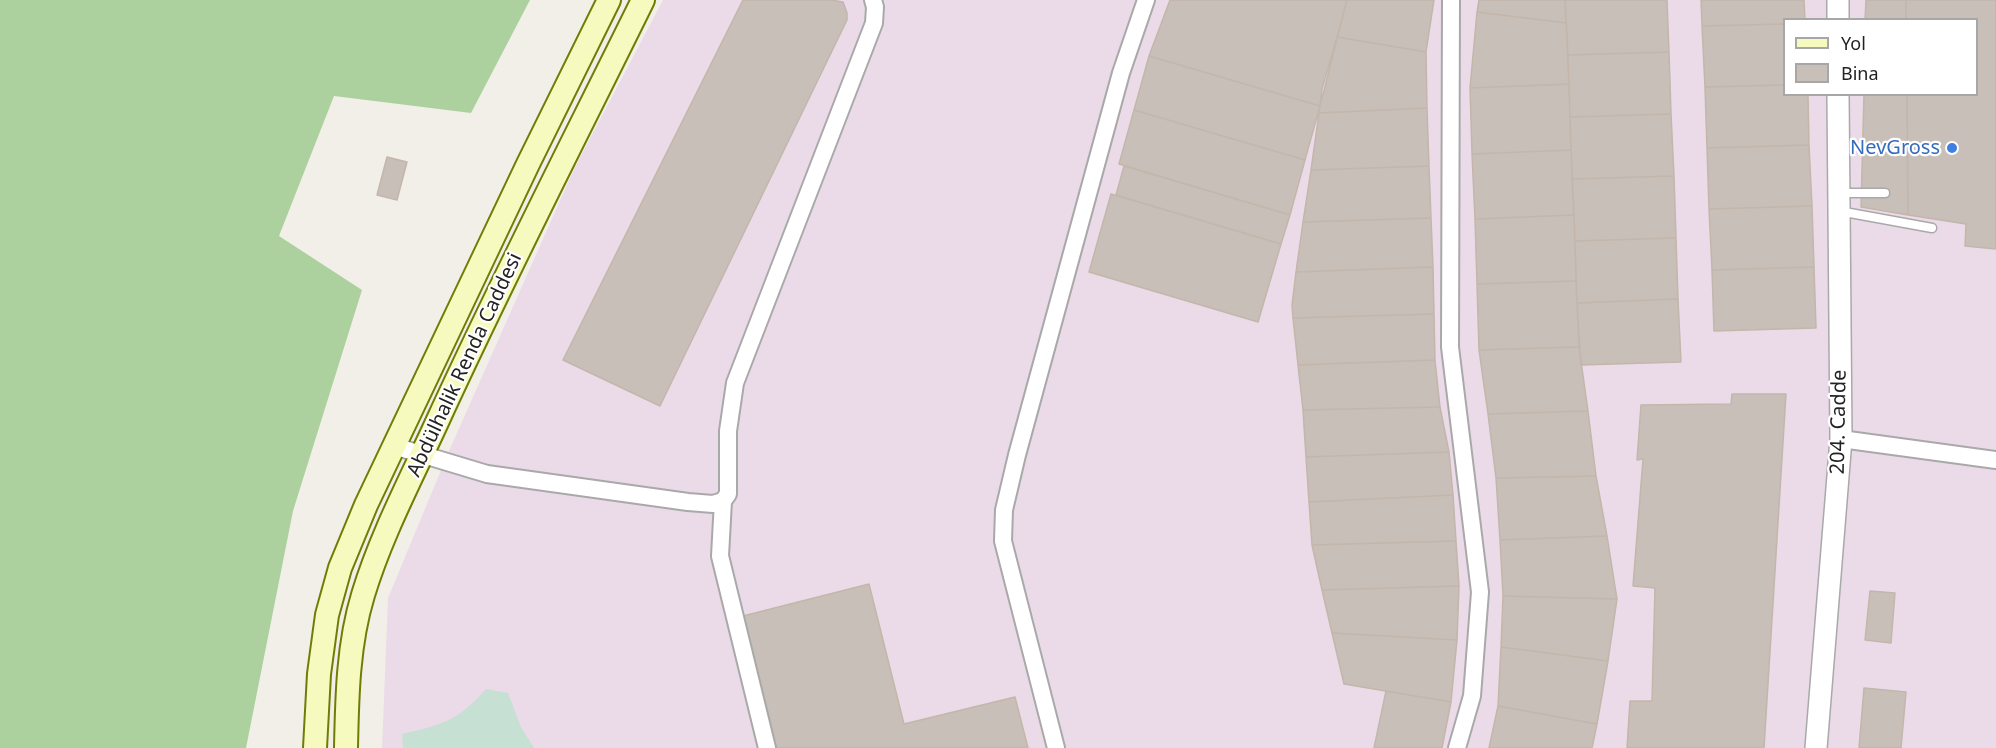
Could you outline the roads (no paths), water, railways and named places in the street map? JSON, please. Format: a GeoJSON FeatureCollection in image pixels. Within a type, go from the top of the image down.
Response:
{"type":"FeatureCollection","features":[{"type":"Feature","properties":{"kind":"main road","name":"Abdülhalik Renda Caddesi"},"geometry":{"type":"LineString","coordinates":[[315,748],[314,726],[319,674],[330,606],[340,568],[394,447],[528,164],[609,0]]}},
{"type":"Feature","properties":{"kind":"main road","name":"Abdülhalik Renda Caddesi"},"geometry":{"type":"LineString","coordinates":[[346,748],[347,690],[363,596],[381,548],[493,300],[643,0]]}},
{"type":"Feature","properties":{"kind":"street"},"geometry":{"type":"LineString","coordinates":[[767,748],[720,556],[723,501],[728,494],[728,431],[735,383],[874,23],[873,0]]}},
{"type":"Feature","properties":{"kind":"street"},"geometry":{"type":"LineString","coordinates":[[1056,748],[1003,541],[1004,510],[1121,73],[1146,0]]}},
{"type":"Feature","properties":{"kind":"street"},"geometry":{"type":"LineString","coordinates":[[1451,0],[1450,347],[1480,592],[1472,696],[1457,748]]}},
{"type":"Feature","properties":{"kind":"street"},"geometry":{"type":"LineString","coordinates":[[1838,0],[1838,18]]}},
{"type":"Feature","properties":{"kind":"street","name":"204. Cadde"},"geometry":{"type":"LineString","coordinates":[[1816,748],[1841,439],[1838,96]]}},
{"type":"Feature","properties":{"kind":"street"},"geometry":{"type":"LineString","coordinates":[[1841,439],[1996,459]]}},
{"type":"Feature","properties":{"kind":"street"},"geometry":{"type":"LineString","coordinates":[[394,447],[487,474],[688,502],[713,504],[723,501]]}},
{"type":"Feature","properties":{"kind":"lane"},"geometry":{"type":"LineString","coordinates":[[1839,202],[1885,193]]}},
{"type":"Feature","properties":{"kind":"lane"},"geometry":{"type":"LineString","coordinates":[[1839,202],[1932,228]]}},
{"type":"Feature","properties":{"kind":"place","name":"NevGross"},"geometry":{"type":"Point","coordinates":[1952,148]}}]}
